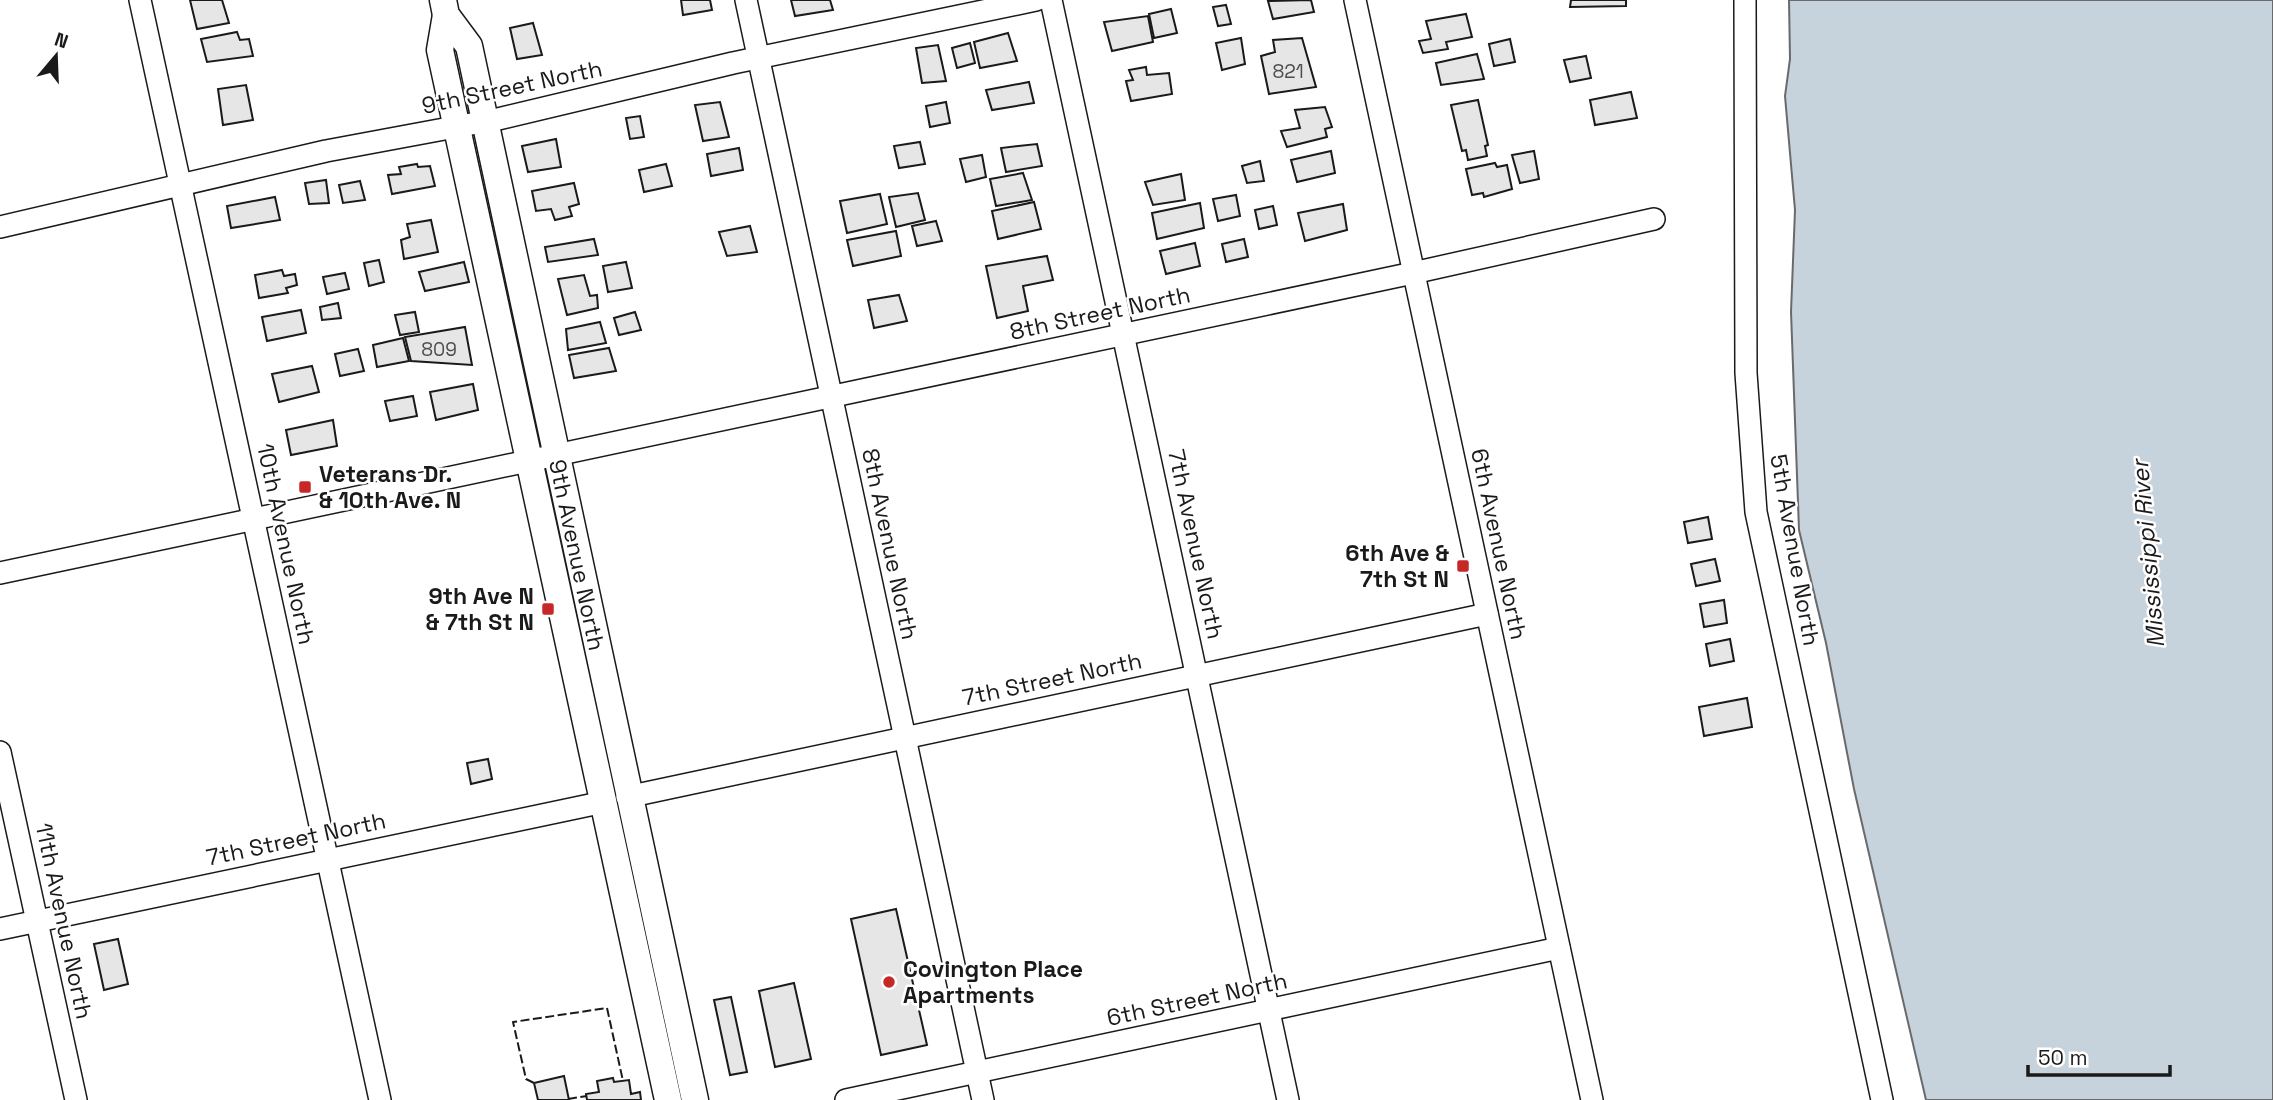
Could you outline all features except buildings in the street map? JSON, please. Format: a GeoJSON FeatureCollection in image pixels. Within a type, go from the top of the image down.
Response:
{"type":"FeatureCollection","features":[{"type":"Feature","properties":{"kind":"main road","name":"9th Avenue North"},"geometry":{"type":"LineString","coordinates":[[445,8],[469,46],[483,122],[556,455],[668,1100]]}},
{"type":"Feature","properties":{"kind":"main road","name":"9th Avenue North"},"geometry":{"type":"LineString","coordinates":[[445,8],[440,50],[530,461],[695,1100]]}},
{"type":"Feature","properties":{"kind":"street","name":"10th Avenue North"},"geometry":{"type":"LineString","coordinates":[[140,0],[380,1100]]}},
{"type":"Feature","properties":{"kind":"street","name":"8th Avenue North"},"geometry":{"type":"LineString","coordinates":[[746,0],[982,1100]]}},
{"type":"Feature","properties":{"kind":"street","name":"9th Street North"},"geometry":{"type":"LineString","coordinates":[[0,227],[326,151],[483,122],[758,57],[1036,0]]}},
{"type":"Feature","properties":{"kind":"street","name":"7th Avenue North"},"geometry":{"type":"LineString","coordinates":[[1051,0],[1288,1100]]}},
{"type":"Feature","properties":{"kind":"street","name":"6th Avenue North"},"geometry":{"type":"LineString","coordinates":[[1355,0],[1592,1100]]}},
{"type":"Feature","properties":{"kind":"street","name":"5th Avenue North"},"geometry":{"type":"LineString","coordinates":[[1745,0],[1746,373],[1756,512],[1882,1100]]}},
{"type":"Feature","properties":{"kind":"street","name":"8th Street North"},"geometry":{"type":"LineString","coordinates":[[0,573],[1413,273],[1654,219]]}},
{"type":"Feature","properties":{"kind":"street","name":"7th Street North"},"geometry":{"type":"LineString","coordinates":[[0,929],[1487,614]]}},
{"type":"Feature","properties":{"kind":"street","name":"11th Avenue North"},"geometry":{"type":"LineString","coordinates":[[0,752],[76,1100]]}},
{"type":"Feature","properties":{"kind":"street","name":"6th Street North"},"geometry":{"type":"LineString","coordinates":[[846,1100],[1559,948]]}},
{"type":"Feature","properties":{"kind":"water","name":"Mississippi River"},"geometry":{"type":"Polygon","coordinates":[[[1789,0],[2273,0],[2273,1100],[1926,1100],[1854,789],[1826,643],[1799,530],[1791,312],[1795,210],[1785,96],[1790,59],[1789,0]]]}},
{"type":"Feature","properties":{"kind":"fence"},"geometry":{"type":"LineString","coordinates":[[534,1083],[526,1079],[513,1022],[607,1008],[623,1081]]}},
{"type":"Feature","properties":{"kind":"fence"},"geometry":{"type":"LineString","coordinates":[[568,1099],[587,1096]]}},
{"type":"Feature","properties":{"kind":"place","name":"Veterans Dr. & 10th Ave. N"},"geometry":{"type":"Point","coordinates":[305,487]}},
{"type":"Feature","properties":{"kind":"place","name":"6th Ave & 7th St N"},"geometry":{"type":"Point","coordinates":[1463,566]}},
{"type":"Feature","properties":{"kind":"place","name":"9th Ave N & 7th St N"},"geometry":{"type":"Point","coordinates":[548,609]}},
{"type":"Feature","properties":{"kind":"place","name":"Covington Place Apartments"},"geometry":{"type":"Point","coordinates":[889,982]}}]}
